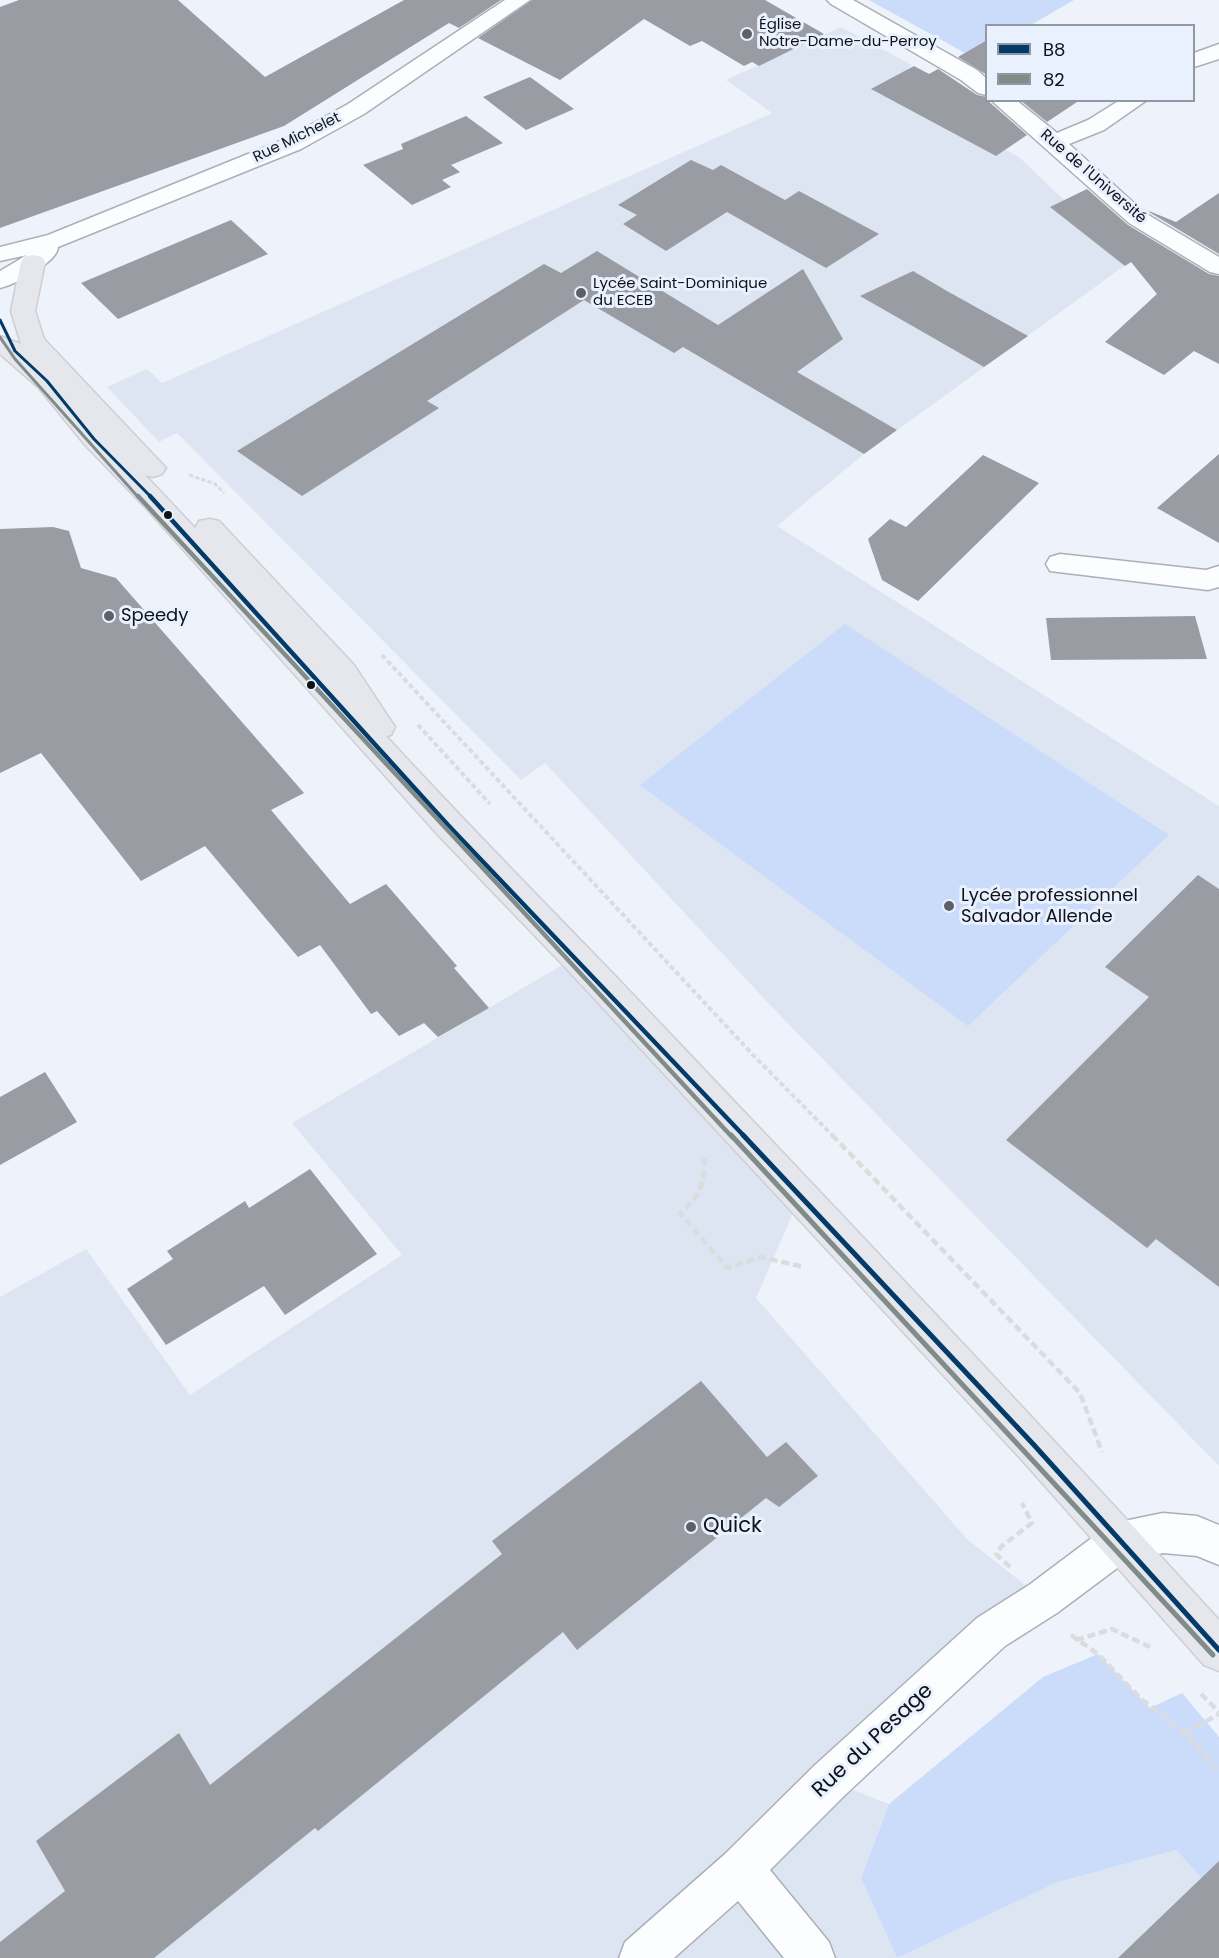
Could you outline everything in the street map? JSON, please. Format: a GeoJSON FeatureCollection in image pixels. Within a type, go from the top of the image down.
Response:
{"type":"FeatureCollection","features":[{"type":"Feature","properties":{"kind":"main road"},"geometry":{"type":"LineString","coordinates":[[33,262],[23,311],[32,342],[344,673],[430,804]]}},
{"type":"Feature","properties":{"kind":"main road"},"geometry":{"type":"LineString","coordinates":[[0,320],[8,348],[46,381],[94,439],[156,502],[319,684],[1034,1445],[1119,1542],[1219,1650]]}},
{"type":"Feature","properties":{"kind":"street","name":"Rue Michelet"},"geometry":{"type":"LineString","coordinates":[[0,254],[56,240],[292,144],[356,109],[519,0]]}},
{"type":"Feature","properties":{"kind":"street"},"geometry":{"type":"LineString","coordinates":[[838,0],[969,75],[985,87]]}},
{"type":"Feature","properties":{"kind":"street"},"geometry":{"type":"LineString","coordinates":[[1195,61],[1219,51]]}},
{"type":"Feature","properties":{"kind":"street","name":"Rue de l'Université"},"geometry":{"type":"LineString","coordinates":[[1004,102],[1053,141],[1137,218],[1219,267]]}},
{"type":"Feature","properties":{"kind":"street"},"geometry":{"type":"LineString","coordinates":[[1053,141],[1068,138],[1108,120],[1133,102]]}},
{"type":"Feature","properties":{"kind":"street","name":"Rue Michelet"},"geometry":{"type":"LineString","coordinates":[[0,281],[33,262],[56,240]]}},
{"type":"Feature","properties":{"kind":"street"},"geometry":{"type":"LineString","coordinates":[[1060,564],[1208,580],[1219,576]]}},
{"type":"Feature","properties":{"kind":"street"},"geometry":{"type":"LineString","coordinates":[[1119,1542],[1163,1533],[1197,1536],[1219,1545]]}},
{"type":"Feature","properties":{"kind":"street","name":"Rue du Pesage"},"geometry":{"type":"LineString","coordinates":[[641,1958],[740,1869],[830,1780],[991,1632],[1043,1599],[1119,1542]]}},
{"type":"Feature","properties":{"kind":"street"},"geometry":{"type":"LineString","coordinates":[[740,1869],[813,1958]]}},
{"type":"Feature","properties":{"kind":"path"},"geometry":{"type":"LineString","coordinates":[[186,474],[215,484],[231,501]]}},
{"type":"Feature","properties":{"kind":"path"},"geometry":{"type":"LineString","coordinates":[[376,648],[754,1056],[929,1233],[1080,1393],[1103,1455]]}},
{"type":"Feature","properties":{"kind":"path"},"geometry":{"type":"LineString","coordinates":[[680,1213],[727,1268],[761,1257],[803,1266],[812,1274]]}},
{"type":"Feature","properties":{"kind":"path"},"geometry":{"type":"LineString","coordinates":[[996,1554],[1003,1545],[1032,1523],[1017,1492]]}},
{"type":"Feature","properties":{"kind":"path"},"geometry":{"type":"LineString","coordinates":[[1158,1651],[1112,1629],[1075,1641],[1098,1654],[1141,1699],[1185,1733],[1219,1772]]}},
{"type":"Feature","properties":{"kind":"path"},"geometry":{"type":"LineString","coordinates":[[1185,1733],[1219,1713],[1198,1691]]}},
{"type":"Feature","properties":{"kind":"shaded area"},"geometry":{"type":"Polygon","coordinates":[[[869,0],[1074,0],[1033,24],[985,24],[985,43],[965,53],[869,0]]]}},
{"type":"Feature","properties":{"kind":"shaded area"},"geometry":{"type":"Polygon","coordinates":[[[841,27],[912,65],[907,69],[954,94],[974,133],[1019,157],[1064,200],[1079,193],[1149,248],[864,454],[777,526],[1219,806],[1219,1466],[771,1006],[545,763],[521,780],[177,433],[159,442],[107,387],[147,369],[162,383],[772,113],[726,80],[841,27]]]}},
{"type":"Feature","properties":{"kind":"shaded area"},"geometry":{"type":"Polygon","coordinates":[[[845,624],[1169,835],[968,1026],[640,785],[845,624]]]}},
{"type":"Feature","properties":{"kind":"shaded area"},"geometry":{"type":"Polygon","coordinates":[[[576,957],[800,1197],[756,1298],[967,1539],[1043,1599],[831,1781],[889,1804],[861,1878],[897,1958],[0,1958],[0,1297],[86,1249],[190,1395],[402,1255],[292,1123],[576,957]]]}},
{"type":"Feature","properties":{"kind":"shaded area"},"geometry":{"type":"Polygon","coordinates":[[[1098,1654],[1150,1708],[1182,1693],[1219,1737],[1219,1897],[1176,1850],[1058,1882],[897,1958],[861,1878],[889,1804],[1043,1677],[1098,1654]]]}},
{"type":"Feature","properties":{"kind":"shaded area"},"geometry":{"type":"Polygon","coordinates":[[[1176,1850],[1219,1897],[1219,1958],[897,1958],[1058,1882],[1176,1850]]]}},
{"type":"Feature","properties":{"kind":"building"},"geometry":{"type":"Polygon","coordinates":[[[19,0],[178,0],[265,77],[404,0],[501,0],[459,28],[449,23],[284,126],[0,228],[0,7],[19,0]]]}},
{"type":"Feature","properties":{"kind":"building"},"geometry":{"type":"Polygon","coordinates":[[[532,0],[765,0],[824,34],[759,66],[752,62],[744,66],[702,41],[690,46],[644,19],[560,80],[478,38],[532,0]]]}},
{"type":"Feature","properties":{"kind":"building"},"geometry":{"type":"Polygon","coordinates":[[[985,41],[985,74],[958,57],[985,41]]]}},
{"type":"Feature","properties":{"kind":"building"},"geometry":{"type":"Polygon","coordinates":[[[914,66],[929,74],[938,69],[977,95],[985,97],[985,102],[989,102],[1027,135],[996,156],[871,89],[914,66]]]}},
{"type":"Feature","properties":{"kind":"building"},"geometry":{"type":"Polygon","coordinates":[[[530,77],[574,109],[526,130],[483,97],[530,77]]]}},
{"type":"Feature","properties":{"kind":"building"},"geometry":{"type":"Polygon","coordinates":[[[1022,102],[1077,102],[1047,122],[1022,102]]]}},
{"type":"Feature","properties":{"kind":"building"},"geometry":{"type":"Polygon","coordinates":[[[466,116],[503,143],[451,165],[460,172],[442,180],[451,187],[412,205],[363,165],[403,149],[401,144],[466,116]]]}},
{"type":"Feature","properties":{"kind":"building"},"geometry":{"type":"Polygon","coordinates":[[[691,160],[713,170],[721,165],[785,200],[799,191],[879,234],[826,268],[727,212],[666,251],[623,224],[637,215],[618,205],[691,160]]]}},
{"type":"Feature","properties":{"kind":"building"},"geometry":{"type":"Polygon","coordinates":[[[1087,189],[1128,225],[1209,274],[1219,276],[1219,364],[1194,351],[1164,375],[1105,342],[1157,294],[1131,262],[1125,266],[1050,207],[1087,189]]]}},
{"type":"Feature","properties":{"kind":"building"},"geometry":{"type":"Polygon","coordinates":[[[1219,193],[1219,254],[1144,209],[1176,222],[1219,193]]]}},
{"type":"Feature","properties":{"kind":"building"},"geometry":{"type":"Polygon","coordinates":[[[231,220],[268,254],[118,319],[81,283],[231,220]]]}},
{"type":"Feature","properties":{"kind":"building"},"geometry":{"type":"Polygon","coordinates":[[[597,251],[718,325],[803,269],[843,339],[797,372],[897,430],[864,454],[683,347],[674,353],[584,300],[427,401],[439,408],[302,496],[237,451],[544,264],[561,273],[597,251]]]}},
{"type":"Feature","properties":{"kind":"building"},"geometry":{"type":"Polygon","coordinates":[[[913,271],[1028,336],[984,367],[860,296],[913,271]]]}},
{"type":"Feature","properties":{"kind":"building"},"geometry":{"type":"Polygon","coordinates":[[[1219,454],[1219,543],[1157,508],[1219,454]]]}},
{"type":"Feature","properties":{"kind":"building"},"geometry":{"type":"Polygon","coordinates":[[[983,455],[1039,483],[918,601],[882,580],[868,539],[890,519],[906,527],[983,455]]]}},
{"type":"Feature","properties":{"kind":"building"},"geometry":{"type":"Polygon","coordinates":[[[53,527],[69,531],[81,568],[116,578],[304,793],[271,810],[350,904],[386,884],[457,966],[454,968],[489,1008],[438,1037],[424,1023],[399,1036],[377,1011],[371,1014],[320,945],[298,957],[205,846],[141,881],[41,753],[0,773],[0,529],[53,527]]]}},
{"type":"Feature","properties":{"kind":"building"},"geometry":{"type":"Polygon","coordinates":[[[1195,616],[1207,659],[1051,660],[1046,618],[1195,616]]]}},
{"type":"Feature","properties":{"kind":"building"},"geometry":{"type":"Polygon","coordinates":[[[1198,875],[1219,889],[1219,1287],[1156,1239],[1147,1248],[1006,1140],[1149,997],[1105,967],[1198,875]]]}},
{"type":"Feature","properties":{"kind":"building"},"geometry":{"type":"Polygon","coordinates":[[[45,1072],[77,1122],[0,1165],[0,1097],[45,1072]]]}},
{"type":"Feature","properties":{"kind":"building"},"geometry":{"type":"Polygon","coordinates":[[[310,1169],[377,1254],[285,1315],[264,1286],[166,1345],[127,1289],[173,1259],[167,1251],[245,1201],[249,1208],[310,1169]]]}},
{"type":"Feature","properties":{"kind":"building"},"geometry":{"type":"Polygon","coordinates":[[[701,1381],[767,1457],[786,1442],[818,1476],[779,1507],[766,1498],[577,1650],[563,1632],[318,1831],[315,1828],[154,1958],[0,1958],[0,1942],[65,1891],[36,1841],[179,1733],[210,1785],[502,1554],[492,1541],[701,1381]]]}},
{"type":"Feature","properties":{"kind":"building"},"geometry":{"type":"Polygon","coordinates":[[[1219,1861],[1219,1958],[1118,1958],[1219,1861]]]}},
{"type":"Feature","properties":{"kind":"transit line","name":"B8"},"geometry":{"type":"LineString","coordinates":[[0,320],[15,351],[47,381],[94,439],[156,502],[448,825],[576,957],[1034,1445],[1219,1650]]}},
{"type":"Feature","properties":{"kind":"transit line","name":"82"},"geometry":{"type":"LineString","coordinates":[[0,337],[15,359],[102,456],[391,772],[980,1401],[1213,1655]]}},
{"type":"Feature","properties":{"kind":"place","name":"Église Notre-Dame-du-Perroy"},"geometry":{"type":"Point","coordinates":[747,34]}},
{"type":"Feature","properties":{"kind":"place","name":"Lycée Saint-Dominique du ECEB"},"geometry":{"type":"Point","coordinates":[581,293]}},
{"type":"Feature","properties":{"kind":"place","name":"Speedy"},"geometry":{"type":"Point","coordinates":[109,616]}},
{"type":"Feature","properties":{"kind":"place","name":"Lycée professionnel Salvador Allende"},"geometry":{"type":"Point","coordinates":[949,906]}},
{"type":"Feature","properties":{"kind":"place","name":"Quick"},"geometry":{"type":"Point","coordinates":[691,1527]}}]}
